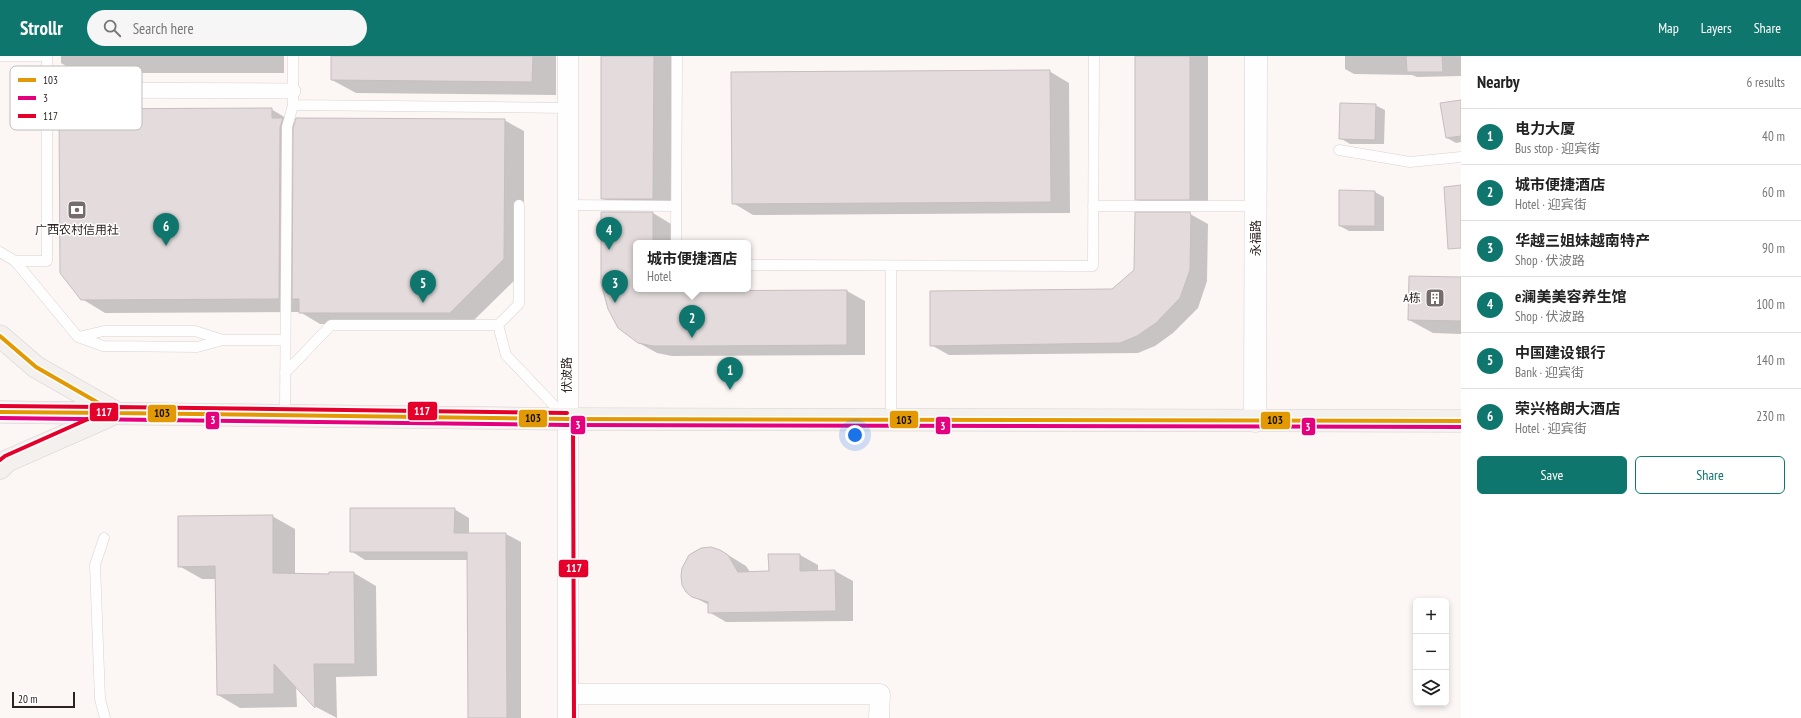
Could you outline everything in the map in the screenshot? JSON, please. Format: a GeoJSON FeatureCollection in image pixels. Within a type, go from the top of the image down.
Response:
{"type":"FeatureCollection","features":[{"type":"Feature","properties":{"kind":"main road"},"geometry":{"type":"LineString","coordinates":[[0,336],[36,367],[116,413]]}},
{"type":"Feature","properties":{"kind":"main road"},"geometry":{"type":"LineString","coordinates":[[0,412],[567,419],[1461,421]]}},
{"type":"Feature","properties":{"kind":"main road"},"geometry":{"type":"LineString","coordinates":[[0,468],[7,461],[116,413]]}},
{"type":"Feature","properties":{"kind":"street","name":"伏波路"},"geometry":{"type":"LineString","coordinates":[[568,56],[568,718]]}},
{"type":"Feature","properties":{"kind":"street","name":"永福路"},"geometry":{"type":"LineString","coordinates":[[1255,421],[1256,56]]}},
{"type":"Feature","properties":{"kind":"street"},"geometry":{"type":"LineString","coordinates":[[142,93],[293,98]]}},
{"type":"Feature","properties":{"kind":"street"},"geometry":{"type":"LineString","coordinates":[[568,694],[880,694],[879,718]]}},
{"type":"Feature","properties":{"kind":"lane"},"geometry":{"type":"LineString","coordinates":[[0,56],[47,56]]}},
{"type":"Feature","properties":{"kind":"lane"},"geometry":{"type":"LineString","coordinates":[[285,415],[286,127],[293,98],[293,56]]}},
{"type":"Feature","properties":{"kind":"lane"},"geometry":{"type":"LineString","coordinates":[[676,240],[677,56]]}},
{"type":"Feature","properties":{"kind":"lane"},"geometry":{"type":"LineString","coordinates":[[751,265],[1092,266],[1094,56]]}},
{"type":"Feature","properties":{"kind":"lane"},"geometry":{"type":"LineString","coordinates":[[293,98],[568,108]]}},
{"type":"Feature","properties":{"kind":"lane"},"geometry":{"type":"LineString","coordinates":[[15,261],[47,261],[47,130]]}},
{"type":"Feature","properties":{"kind":"lane"},"geometry":{"type":"LineString","coordinates":[[1339,150],[1410,162],[1461,157]]}},
{"type":"Feature","properties":{"kind":"lane"},"geometry":{"type":"LineString","coordinates":[[285,373],[331,325],[498,325],[519,304],[519,205]]}},
{"type":"Feature","properties":{"kind":"lane"},"geometry":{"type":"LineString","coordinates":[[568,205],[676,206]]}},
{"type":"Feature","properties":{"kind":"lane"},"geometry":{"type":"LineString","coordinates":[[1093,206],[1256,206]]}},
{"type":"Feature","properties":{"kind":"lane"},"geometry":{"type":"LineString","coordinates":[[0,252],[15,261],[78,337],[103,346],[197,347],[223,340],[285,340]]}},
{"type":"Feature","properties":{"kind":"lane"},"geometry":{"type":"LineString","coordinates":[[891,266],[891,420]]}},
{"type":"Feature","properties":{"kind":"lane"},"geometry":{"type":"LineString","coordinates":[[498,325],[506,355],[567,419]]}},
{"type":"Feature","properties":{"kind":"lane"},"geometry":{"type":"LineString","coordinates":[[78,337],[104,331],[196,331],[223,340]]}},
{"type":"Feature","properties":{"kind":"lane"},"geometry":{"type":"LineString","coordinates":[[104,538],[95,565],[100,699],[105,718]]}},
{"type":"Feature","properties":{"kind":"building"},"geometry":{"type":"Polygon","coordinates":[[[331,56],[533,56],[532,82],[331,80],[331,56]]]}},
{"type":"Feature","properties":{"kind":"building"},"geometry":{"type":"Polygon","coordinates":[[[601,56],[654,56],[653,199],[601,199],[601,56]]]}},
{"type":"Feature","properties":{"kind":"building"},"geometry":{"type":"Polygon","coordinates":[[[1135,56],[1190,56],[1190,200],[1135,200],[1135,56]]]}},
{"type":"Feature","properties":{"kind":"building"},"geometry":{"type":"Polygon","coordinates":[[[1406,56],[1442,56],[1443,72],[1407,72],[1406,56]]]}},
{"type":"Feature","properties":{"kind":"building"},"geometry":{"type":"Polygon","coordinates":[[[1050,70],[1051,202],[732,204],[731,72],[1050,70]]]}},
{"type":"Feature","properties":{"kind":"building"},"geometry":{"type":"Polygon","coordinates":[[[1461,100],[1461,136],[1446,138],[1440,103],[1461,100]]]}},
{"type":"Feature","properties":{"kind":"building"},"geometry":{"type":"Polygon","coordinates":[[[1340,103],[1376,104],[1375,140],[1339,139],[1340,103]]]}},
{"type":"Feature","properties":{"kind":"building"},"geometry":{"type":"Polygon","coordinates":[[[272,108],[272,118],[283,118],[280,127],[279,299],[81,300],[60,273],[59,130],[142,130],[142,109],[272,108]]]}},
{"type":"Feature","properties":{"kind":"building"},"geometry":{"type":"Polygon","coordinates":[[[296,118],[505,119],[504,259],[450,313],[299,313],[299,299],[292,299],[293,128],[296,118]]]}},
{"type":"Feature","properties":{"kind":"building"},"geometry":{"type":"Polygon","coordinates":[[[1461,185],[1461,248],[1448,249],[1444,187],[1461,185]]]}},
{"type":"Feature","properties":{"kind":"building"},"geometry":{"type":"Polygon","coordinates":[[[1339,190],[1375,191],[1375,226],[1339,226],[1339,190]]]}},
{"type":"Feature","properties":{"kind":"building"},"geometry":{"type":"Polygon","coordinates":[[[601,212],[653,212],[653,240],[633,240],[633,292],[847,290],[847,345],[653,346],[638,343],[618,328],[608,309],[601,283],[601,212]]]}},
{"type":"Feature","properties":{"kind":"building"},"geometry":{"type":"Polygon","coordinates":[[[1135,212],[1190,212],[1191,217],[1190,270],[1180,298],[1156,323],[1137,336],[1120,343],[930,346],[930,291],[1112,289],[1134,270],[1135,212]]]}},
{"type":"Feature","properties":{"kind":"building","name":"A栋"},"geometry":{"type":"Polygon","coordinates":[[[1409,276],[1461,277],[1461,321],[1408,320],[1409,276]]]}},
{"type":"Feature","properties":{"kind":"building"},"geometry":{"type":"Polygon","coordinates":[[[350,508],[455,508],[454,533],[506,533],[507,718],[468,718],[467,552],[350,552],[350,508]]]}},
{"type":"Feature","properties":{"kind":"building"},"geometry":{"type":"Polygon","coordinates":[[[273,515],[273,573],[329,574],[329,572],[354,572],[355,664],[314,664],[315,708],[274,664],[274,694],[217,695],[215,566],[178,567],[178,516],[273,515]]]}},
{"type":"Feature","properties":{"kind":"building"},"geometry":{"type":"Polygon","coordinates":[[[711,547],[728,555],[738,572],[769,571],[768,554],[800,554],[800,571],[835,570],[836,611],[708,613],[708,602],[692,597],[686,592],[682,585],[681,576],[682,568],[689,555],[701,548],[711,547]]]}},
{"type":"Feature","properties":{"kind":"transit line","name":"103"},"geometry":{"type":"LineString","coordinates":[[0,336],[36,367],[116,413],[567,419],[1461,421]]}},
{"type":"Feature","properties":{"kind":"transit line","name":"117"},"geometry":{"type":"LineString","coordinates":[[0,406],[101,407]]}},
{"type":"Feature","properties":{"kind":"transit line","name":"117"},"geometry":{"type":"LineString","coordinates":[[0,460],[5,456],[115,407],[567,413]]}},
{"type":"Feature","properties":{"kind":"transit line","name":"103"},"geometry":{"type":"LineString","coordinates":[[0,412],[113,413]]}},
{"type":"Feature","properties":{"kind":"transit line","name":"3"},"geometry":{"type":"LineString","coordinates":[[0,418],[567,425],[1461,427]]}},
{"type":"Feature","properties":{"kind":"transit line","name":"117"},"geometry":{"type":"LineString","coordinates":[[573,419],[574,718]]}},
{"type":"Feature","properties":{"kind":"place","name":"广西农村信用社"},"geometry":{"type":"Point","coordinates":[77,210]}},
{"type":"Feature","properties":{"kind":"place","name":"荣兴格朗大酒店"},"geometry":{"type":"Point","coordinates":[166,246]}},
{"type":"Feature","properties":{"kind":"place","name":"e澜美美容养生馆"},"geometry":{"type":"Point","coordinates":[609,250]}},
{"type":"Feature","properties":{"kind":"place","name":"A栋"},"geometry":{"type":"Point","coordinates":[1435,298]}},
{"type":"Feature","properties":{"kind":"place","name":"中国建设银行"},"geometry":{"type":"Point","coordinates":[423,303]}},
{"type":"Feature","properties":{"kind":"place","name":"华越三姐妹越南特产"},"geometry":{"type":"Point","coordinates":[615,303]}},
{"type":"Feature","properties":{"kind":"place","name":"城市便捷酒店"},"geometry":{"type":"Point","coordinates":[692,338]}},
{"type":"Feature","properties":{"kind":"place","name":"电力大厦"},"geometry":{"type":"Point","coordinates":[730,390]}}]}
